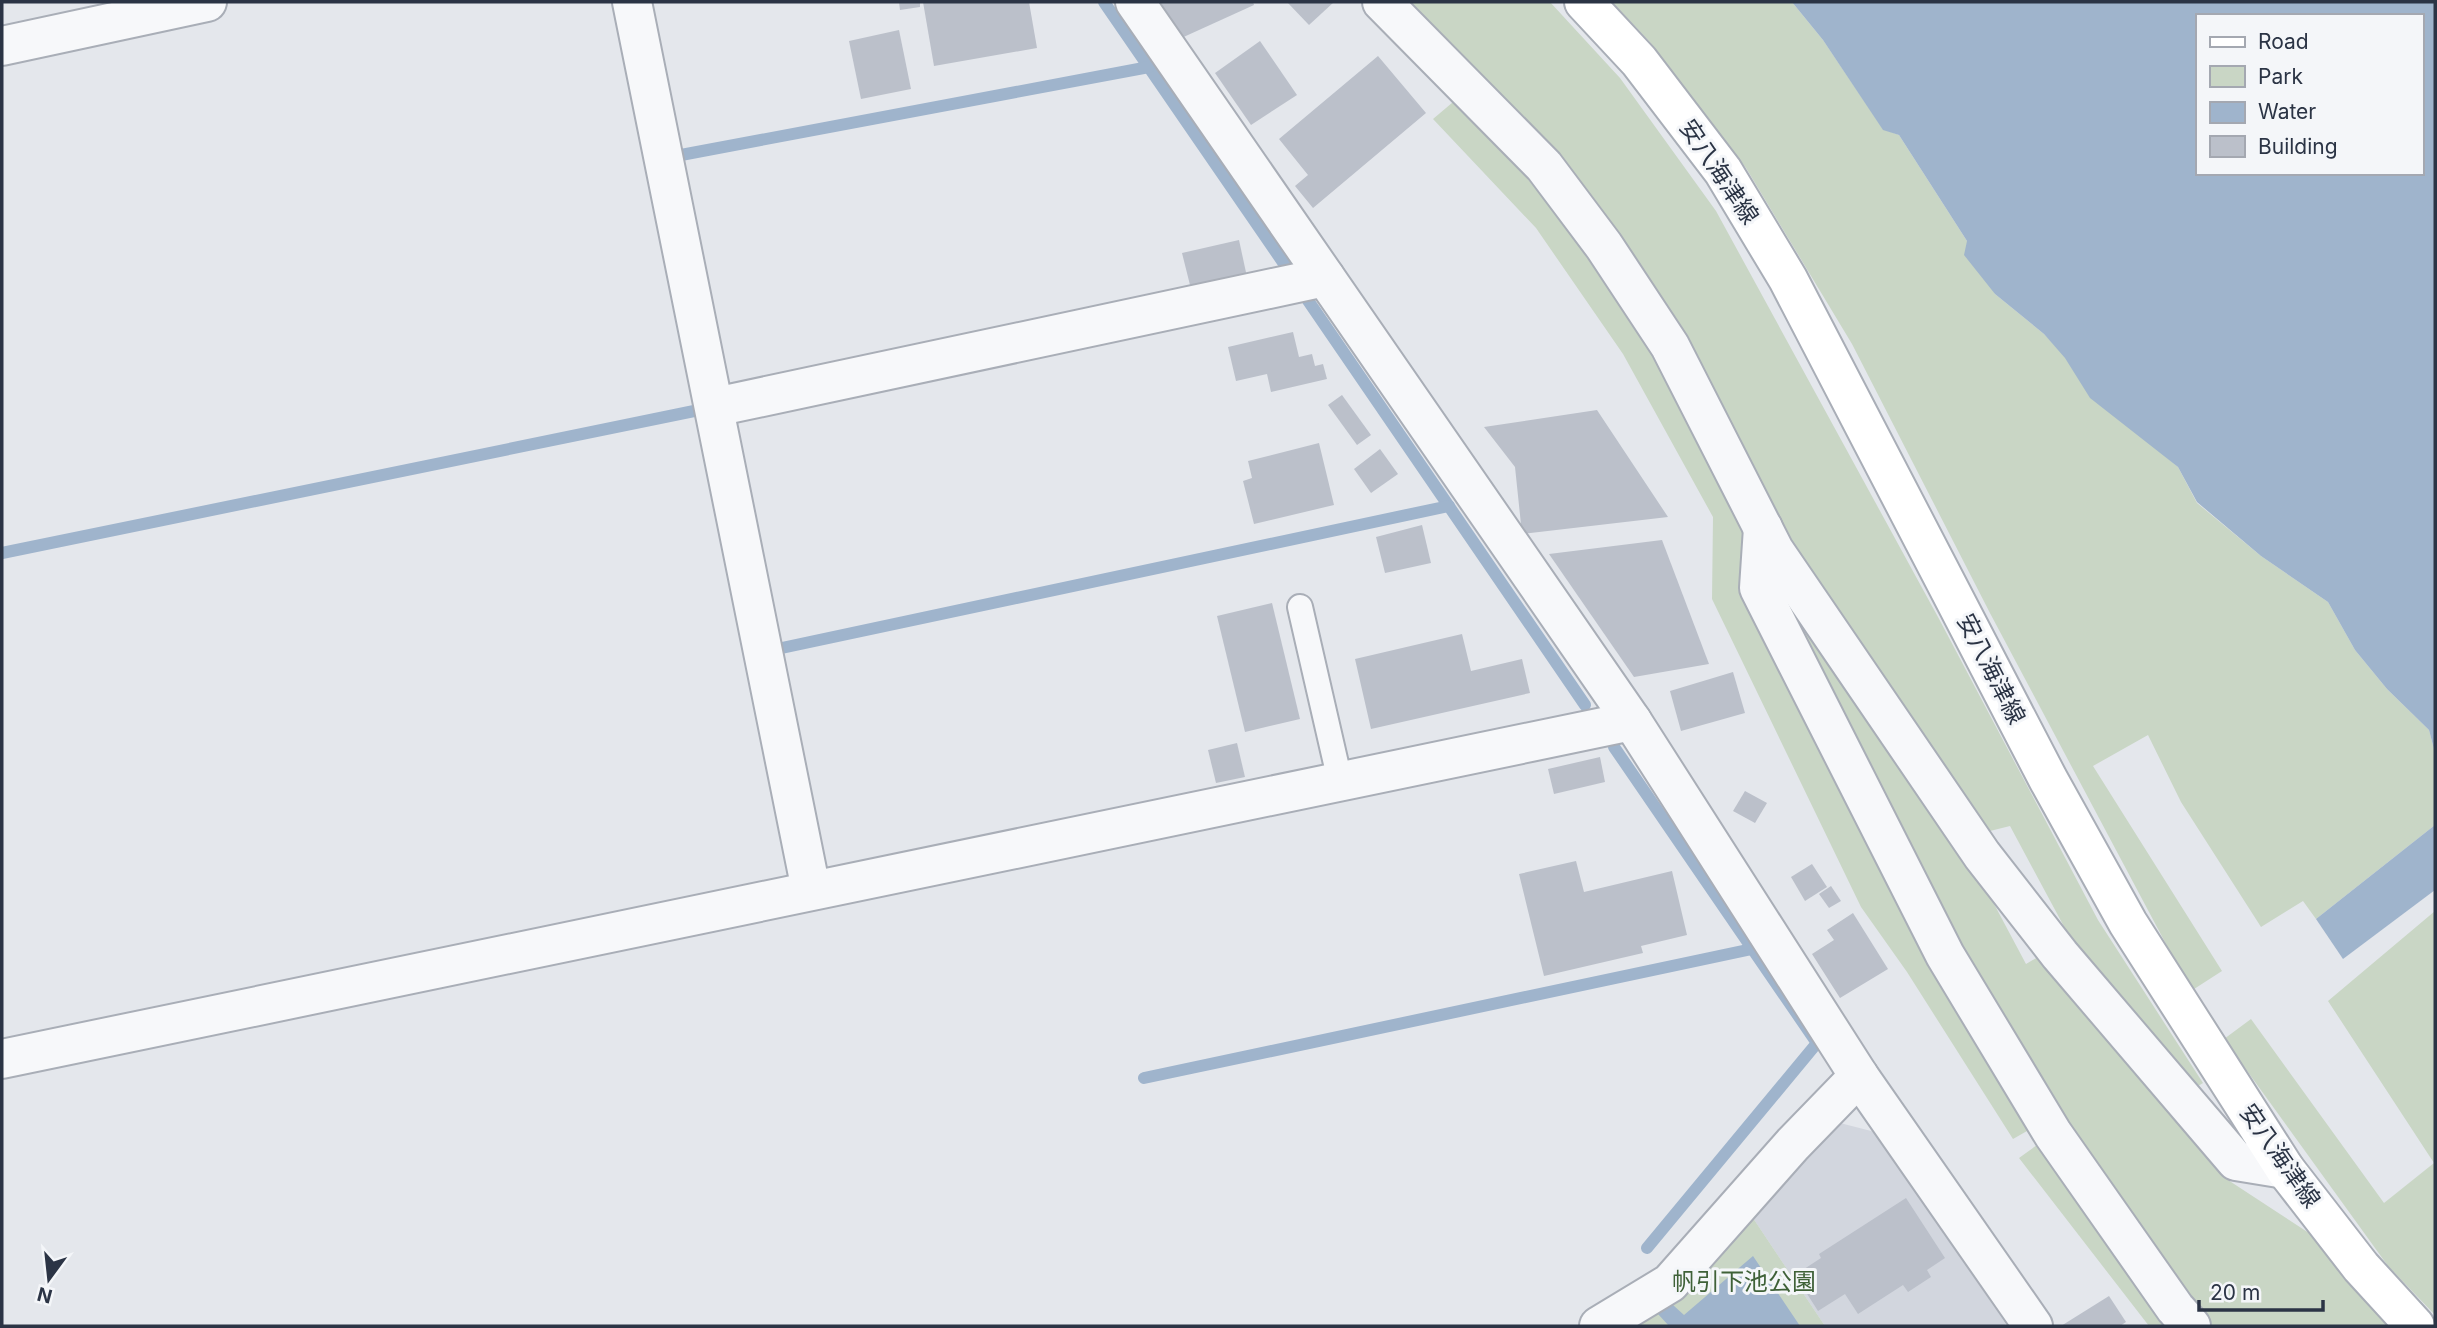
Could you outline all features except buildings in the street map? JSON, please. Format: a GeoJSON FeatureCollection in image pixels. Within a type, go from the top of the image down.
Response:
{"type":"FeatureCollection","features":[{"type":"Feature","properties":{"kind":"main road","name":"安八海津線"},"geometry":{"type":"LineString","coordinates":[[1584,2],[1639,61],[1723,172],[1788,279],[2048,779],[2122,911],[2285,1169],[2361,1267],[2415,1326]]}},
{"type":"Feature","properties":{"kind":"street"},"geometry":{"type":"LineString","coordinates":[[2,46],[207,2]]}},
{"type":"Feature","properties":{"kind":"street"},"geometry":{"type":"LineString","coordinates":[[632,2],[811,890]]}},
{"type":"Feature","properties":{"kind":"street"},"geometry":{"type":"LineString","coordinates":[[1135,2],[1632,721],[1858,1076],[2033,1326]]}},
{"type":"Feature","properties":{"kind":"street"},"geometry":{"type":"LineString","coordinates":[[1382,2],[1544,166],[1605,246],[1670,346],[1774,550],[1982,855],[2060,955],[2236,1161],[2285,1169]]}},
{"type":"Feature","properties":{"kind":"street"},"geometry":{"type":"LineString","coordinates":[[715,407],[1325,277]]}},
{"type":"Feature","properties":{"kind":"street"},"geometry":{"type":"LineString","coordinates":[[1763,528],[1759,588],[1945,956],[2053,1134],[2175,1308],[2191,1326]]}},
{"type":"Feature","properties":{"kind":"street"},"geometry":{"type":"LineString","coordinates":[[2,1059],[1632,721]]}},
{"type":"Feature","properties":{"kind":"street"},"geometry":{"type":"LineString","coordinates":[[1599,1326],[1670,1283],[1793,1144],[1858,1076]]}},
{"type":"Feature","properties":{"kind":"lane"},"geometry":{"type":"LineString","coordinates":[[1300,607],[1340,781]]}},
{"type":"Feature","properties":{"kind":"shaded area"},"geometry":{"type":"Polygon","coordinates":[[[1840,1123],[1875,1132],[2006,1324],[1825,1326],[1751,1215],[1840,1123]]]}},
{"type":"Feature","properties":{"kind":"green space"},"geometry":{"type":"Polygon","coordinates":[[[1407,2],[1550,2],[1620,78],[1716,211],[1938,617],[2098,920],[2203,1083],[2195,1088],[2075,947],[2010,826],[1990,831],[1792,557],[1681,346],[1407,2]]]}},
{"type":"Feature","properties":{"kind":"green space"},"geometry":{"type":"Polygon","coordinates":[[[1612,2],[1792,2],[1823,40],[1883,129],[1899,135],[1967,241],[1995,294],[2044,334],[2137,432],[2178,467],[2197,503],[2261,556],[2328,602],[2355,650],[2387,689],[2429,730],[2435,753],[2435,825],[2316,919],[2303,901],[2261,927],[2181,802],[2148,735],[2093,766],[2222,971],[2191,991],[1991,615],[1852,344],[1746,168],[1649,41],[1612,2]]]}},
{"type":"Feature","properties":{"kind":"green space"},"geometry":{"type":"Polygon","coordinates":[[[1459,97],[1585,247],[1653,347],[1746,522],[1743,582],[2180,1326],[2149,1326],[2019,1158],[2037,1145],[2027,1131],[2013,1139],[1907,972],[1861,907],[1712,599],[1713,517],[1623,354],[1536,228],[1433,119],[1459,97]]]}},
{"type":"Feature","properties":{"kind":"green space"},"geometry":{"type":"Polygon","coordinates":[[[1773,575],[1953,827],[2026,964],[2045,953],[2228,1180],[2309,1233],[2390,1326],[2213,1326],[2192,1301],[2106,1181],[1963,957],[1773,575]]]}},
{"type":"Feature","properties":{"kind":"green space"},"geometry":{"type":"Polygon","coordinates":[[[2435,911],[2435,1315],[2388,1266],[2224,1039],[2251,1019],[2384,1203],[2434,1163],[2328,1001],[2435,911]]]}},
{"type":"Feature","properties":{"kind":"green space","name":"帆引下池公園"},"geometry":{"type":"Polygon","coordinates":[[[1751,1215],[1825,1326],[1622,1326],[1751,1215]]]}},
{"type":"Feature","properties":{"kind":"water"},"geometry":{"type":"Polygon","coordinates":[[[1792,2],[2435,2],[2435,753],[2429,730],[2387,689],[2355,650],[2328,602],[2261,556],[2197,502],[2178,467],[2090,398],[2065,358],[2044,334],[1995,294],[1964,255],[1967,241],[1899,135],[1883,130],[1823,40],[1792,2]]]}},
{"type":"Feature","properties":{"kind":"water"},"geometry":{"type":"Polygon","coordinates":[[[2435,825],[2435,890],[2343,959],[2316,919],[2435,825]]]}},
{"type":"Feature","properties":{"kind":"water"},"geometry":{"type":"Polygon","coordinates":[[[1753,1256],[1800,1326],[1669,1326],[1658,1314],[1673,1305],[1684,1315],[1753,1256]]]}},
{"type":"Feature","properties":{"kind":"waterway"},"geometry":{"type":"LineString","coordinates":[[1104,2],[1289,271]]}},
{"type":"Feature","properties":{"kind":"waterway"},"geometry":{"type":"LineString","coordinates":[[681,155],[1149,67]]}},
{"type":"Feature","properties":{"kind":"waterway"},"geometry":{"type":"LineString","coordinates":[[1307,299],[1585,705]]}},
{"type":"Feature","properties":{"kind":"waterway"},"geometry":{"type":"LineString","coordinates":[[2,553],[699,410]]}},
{"type":"Feature","properties":{"kind":"waterway"},"geometry":{"type":"LineString","coordinates":[[777,649],[1449,506]]}},
{"type":"Feature","properties":{"kind":"waterway"},"geometry":{"type":"LineString","coordinates":[[1614,747],[1817,1043],[1647,1248]]}},
{"type":"Feature","properties":{"kind":"waterway"},"geometry":{"type":"LineString","coordinates":[[1144,1078],[1752,949]]}}]}
